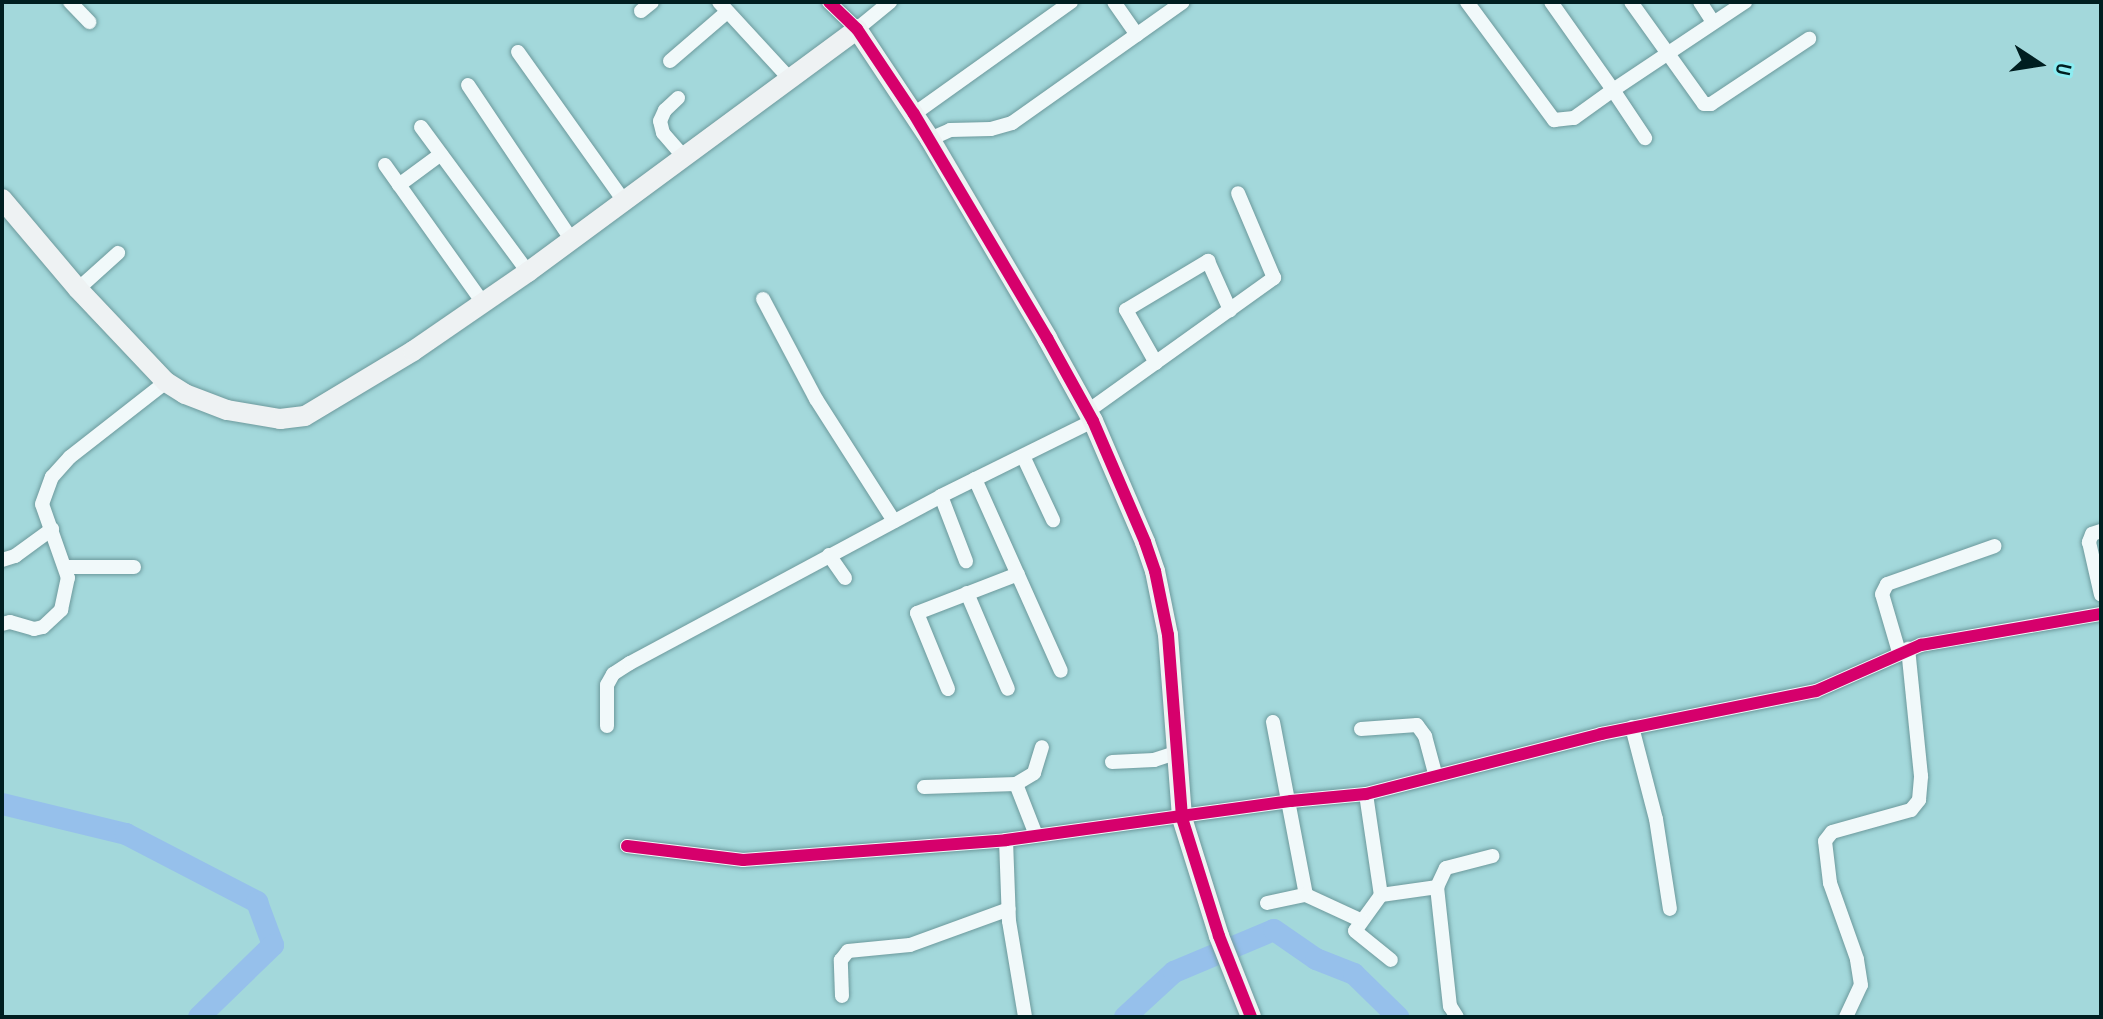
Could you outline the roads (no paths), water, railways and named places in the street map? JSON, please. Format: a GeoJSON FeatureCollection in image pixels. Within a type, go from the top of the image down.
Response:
{"type":"FeatureCollection","features":[{"type":"Feature","properties":{"kind":"street"},"geometry":{"type":"LineString","coordinates":[[70,2],[89,22]]}},
{"type":"Feature","properties":{"kind":"street"},"geometry":{"type":"LineString","coordinates":[[829,2],[857,29],[930,139],[1090,416],[1145,542],[1163,602],[1182,818],[1219,936],[1251,1017]]}},
{"type":"Feature","properties":{"kind":"street"},"geometry":{"type":"LineString","coordinates":[[2,199],[78,289],[166,382],[185,394],[227,410],[267,418],[305,416],[413,351],[528,272],[890,2]]}},
{"type":"Feature","properties":{"kind":"street"},"geometry":{"type":"LineString","coordinates":[[914,114],[1071,2]]}},
{"type":"Feature","properties":{"kind":"street"},"geometry":{"type":"LineString","coordinates":[[1114,2],[1137,35]]}},
{"type":"Feature","properties":{"kind":"street"},"geometry":{"type":"LineString","coordinates":[[930,139],[950,130],[1000,128],[1012,123],[1183,2]]}},
{"type":"Feature","properties":{"kind":"street"},"geometry":{"type":"LineString","coordinates":[[1467,2],[1554,120],[1574,118],[1745,2]]}},
{"type":"Feature","properties":{"kind":"street"},"geometry":{"type":"LineString","coordinates":[[1551,2],[1645,138]]}},
{"type":"Feature","properties":{"kind":"street"},"geometry":{"type":"LineString","coordinates":[[1631,2],[1700,103],[1711,104],[1809,39]]}},
{"type":"Feature","properties":{"kind":"street"},"geometry":{"type":"LineString","coordinates":[[1700,2],[1713,22]]}},
{"type":"Feature","properties":{"kind":"street"},"geometry":{"type":"LineString","coordinates":[[670,61],[723,7],[788,77]]}},
{"type":"Feature","properties":{"kind":"street"},"geometry":{"type":"LineString","coordinates":[[518,52],[623,200]]}},
{"type":"Feature","properties":{"kind":"street"},"geometry":{"type":"LineString","coordinates":[[468,85],[571,239]]}},
{"type":"Feature","properties":{"kind":"street"},"geometry":{"type":"LineString","coordinates":[[678,98],[665,110],[660,121],[663,133],[682,155]]}},
{"type":"Feature","properties":{"kind":"street"},"geometry":{"type":"LineString","coordinates":[[421,127],[528,272]]}},
{"type":"Feature","properties":{"kind":"street"},"geometry":{"type":"LineString","coordinates":[[399,185],[441,154]]}},
{"type":"Feature","properties":{"kind":"street"},"geometry":{"type":"LineString","coordinates":[[385,165],[483,303]]}},
{"type":"Feature","properties":{"kind":"street"},"geometry":{"type":"LineString","coordinates":[[607,726],[605,695],[613,674],[829,555],[1023,456],[1090,416],[1156,363],[1274,278],[1238,193]]}},
{"type":"Feature","properties":{"kind":"street"},"geometry":{"type":"LineString","coordinates":[[78,289],[118,253]]}},
{"type":"Feature","properties":{"kind":"street"},"geometry":{"type":"LineString","coordinates":[[1156,363],[1126,310],[1208,261],[1230,310]]}},
{"type":"Feature","properties":{"kind":"street"},"geometry":{"type":"LineString","coordinates":[[763,299],[816,399],[894,521]]}},
{"type":"Feature","properties":{"kind":"street"},"geometry":{"type":"LineString","coordinates":[[2,624],[10,622],[34,629],[54,618],[67,590],[66,567],[53,541],[52,529],[42,504],[60,466],[166,382]]}},
{"type":"Feature","properties":{"kind":"street"},"geometry":{"type":"LineString","coordinates":[[1023,456],[1053,520]]}},
{"type":"Feature","properties":{"kind":"street"},"geometry":{"type":"LineString","coordinates":[[975,479],[1061,671]]}},
{"type":"Feature","properties":{"kind":"street"},"geometry":{"type":"LineString","coordinates":[[941,496],[966,561]]}},
{"type":"Feature","properties":{"kind":"street"},"geometry":{"type":"LineString","coordinates":[[2,560],[15,556],[52,529]]}},
{"type":"Feature","properties":{"kind":"street"},"geometry":{"type":"LineString","coordinates":[[2101,531],[2092,534],[2089,542],[2101,592]]}},
{"type":"Feature","properties":{"kind":"street"},"geometry":{"type":"LineString","coordinates":[[1846,1017],[1861,985],[1857,959],[1830,883],[1824,847],[1832,832],[1901,814],[1919,800],[1921,776],[1904,650],[1883,589],[1894,581],[1995,546]]}},
{"type":"Feature","properties":{"kind":"street"},"geometry":{"type":"LineString","coordinates":[[829,555],[845,578]]}},
{"type":"Feature","properties":{"kind":"street"},"geometry":{"type":"LineString","coordinates":[[66,567],[134,567]]}},
{"type":"Feature","properties":{"kind":"street"},"geometry":{"type":"LineString","coordinates":[[948,689],[917,613],[1018,574]]}},
{"type":"Feature","properties":{"kind":"street"},"geometry":{"type":"LineString","coordinates":[[967,593],[1008,689]]}},
{"type":"Feature","properties":{"kind":"street"},"geometry":{"type":"LineString","coordinates":[[627,846],[743,860],[1006,840],[1291,801],[1366,794],[1435,774],[1506,760],[1632,727],[1816,691],[1904,650],[2019,625],[2101,614]]}},
{"type":"Feature","properties":{"kind":"street"},"geometry":{"type":"LineString","coordinates":[[1273,722],[1291,801],[1306,895]]}},
{"type":"Feature","properties":{"kind":"street"},"geometry":{"type":"LineString","coordinates":[[1361,729],[1417,725],[1425,736],[1435,774]]}},
{"type":"Feature","properties":{"kind":"street"},"geometry":{"type":"LineString","coordinates":[[1632,727],[1659,833],[1670,909]]}},
{"type":"Feature","properties":{"kind":"street"},"geometry":{"type":"LineString","coordinates":[[924,787],[1016,784],[1034,773],[1042,747]]}},
{"type":"Feature","properties":{"kind":"street"},"geometry":{"type":"LineString","coordinates":[[1112,762],[1154,760],[1175,753]]}},
{"type":"Feature","properties":{"kind":"street"},"geometry":{"type":"LineString","coordinates":[[1016,784],[1036,835]]}},
{"type":"Feature","properties":{"kind":"street"},"geometry":{"type":"LineString","coordinates":[[1366,794],[1381,895]]}},
{"type":"Feature","properties":{"kind":"street"},"geometry":{"type":"LineString","coordinates":[[1006,840],[1009,909],[1025,1017]]}},
{"type":"Feature","properties":{"kind":"street"},"geometry":{"type":"LineString","coordinates":[[1457,1017],[1450,1006],[1437,887],[1446,868],[1492,856]]}},
{"type":"Feature","properties":{"kind":"street"},"geometry":{"type":"LineString","coordinates":[[1391,960],[1357,936],[1360,920],[1381,895],[1437,887]]}},
{"type":"Feature","properties":{"kind":"street"},"geometry":{"type":"LineString","coordinates":[[1267,903],[1306,895],[1360,920]]}},
{"type":"Feature","properties":{"kind":"street"},"geometry":{"type":"LineString","coordinates":[[842,996],[841,960],[848,951],[910,945],[1009,909]]}},
{"type":"Feature","properties":{"kind":"waterway"},"geometry":{"type":"LineString","coordinates":[[2,804],[126,834],[257,902],[273,945],[199,1017]]}},
{"type":"Feature","properties":{"kind":"waterway"},"geometry":{"type":"LineString","coordinates":[[1125,1017],[1174,972],[1274,930],[1316,959],[1354,974],[1398,1017]]}}]}
